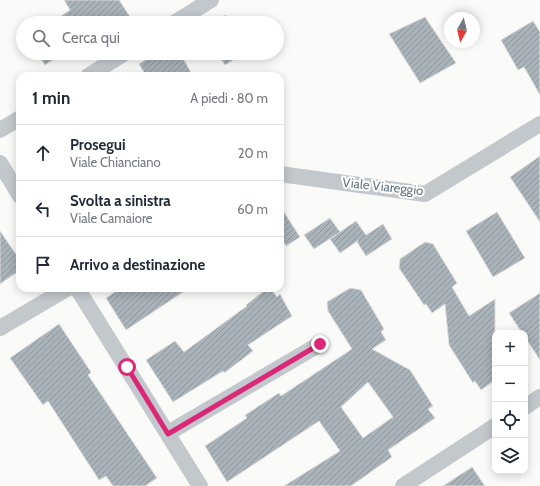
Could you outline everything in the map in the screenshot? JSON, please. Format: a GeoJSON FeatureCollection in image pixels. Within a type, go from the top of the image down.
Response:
{"type":"FeatureCollection","features":[{"type":"Feature","properties":{"kind":"street"},"geometry":{"type":"LineString","coordinates":[[185,16],[211,0]]}},
{"type":"Feature","properties":{"kind":"street"},"geometry":{"type":"LineString","coordinates":[[94,72],[114,60]]}},
{"type":"Feature","properties":{"kind":"street"},"geometry":{"type":"LineString","coordinates":[[0,130],[16,120]]}},
{"type":"Feature","properties":{"kind":"street","name":"Viale Viareggio"},"geometry":{"type":"LineString","coordinates":[[284,175],[425,194],[540,124]]}},
{"type":"Feature","properties":{"kind":"street"},"geometry":{"type":"LineString","coordinates":[[0,163],[16,189]]}},
{"type":"Feature","properties":{"kind":"street"},"geometry":{"type":"LineString","coordinates":[[0,328],[61,292]]}},
{"type":"Feature","properties":{"kind":"street"},"geometry":{"type":"LineString","coordinates":[[79,292],[200,486]]}},
{"type":"Feature","properties":{"kind":"street"},"geometry":{"type":"LineString","coordinates":[[168,434],[320,344]]}},
{"type":"Feature","properties":{"kind":"street"},"geometry":{"type":"LineString","coordinates":[[528,405],[540,397]]}},
{"type":"Feature","properties":{"kind":"street"},"geometry":{"type":"LineString","coordinates":[[403,486],[492,428]]}},
{"type":"Feature","properties":{"kind":"building"},"geometry":{"type":"Polygon","coordinates":[[[64,0],[119,0],[129,16],[61,16],[70,10],[64,0]]]}},
{"type":"Feature","properties":{"kind":"building"},"geometry":{"type":"Polygon","coordinates":[[[425,17],[444,45],[444,48],[446,48],[456,63],[420,83],[389,34],[425,17]]]}},
{"type":"Feature","properties":{"kind":"building"},"geometry":{"type":"Polygon","coordinates":[[[533,21],[540,32],[540,95],[524,67],[518,70],[501,40],[533,21]]]}},
{"type":"Feature","properties":{"kind":"building"},"geometry":{"type":"Polygon","coordinates":[[[42,60],[53,60],[45,65],[42,60]]]}},
{"type":"Feature","properties":{"kind":"building"},"geometry":{"type":"Polygon","coordinates":[[[146,60],[184,60],[191,72],[144,72],[139,64],[146,60]]]}},
{"type":"Feature","properties":{"kind":"building"},"geometry":{"type":"Polygon","coordinates":[[[222,60],[233,60],[225,65],[222,60]]]}},
{"type":"Feature","properties":{"kind":"building"},"geometry":{"type":"Polygon","coordinates":[[[540,156],[540,222],[510,177],[540,156]]]}},
{"type":"Feature","properties":{"kind":"building"},"geometry":{"type":"Polygon","coordinates":[[[284,212],[300,237],[286,246],[284,243],[284,212]]]}},
{"type":"Feature","properties":{"kind":"building"},"geometry":{"type":"Polygon","coordinates":[[[497,212],[525,258],[493,277],[466,231],[497,212]]]}},
{"type":"Feature","properties":{"kind":"building"},"geometry":{"type":"Polygon","coordinates":[[[330,218],[340,232],[314,249],[304,235],[330,218]]]}},
{"type":"Feature","properties":{"kind":"building"},"geometry":{"type":"Polygon","coordinates":[[[356,221],[366,235],[383,224],[392,239],[366,256],[357,242],[359,240],[340,253],[330,239],[356,221]]]}},
{"type":"Feature","properties":{"kind":"building"},"geometry":{"type":"Polygon","coordinates":[[[0,231],[16,254],[16,273],[0,284],[0,231]]]}},
{"type":"Feature","properties":{"kind":"building"},"geometry":{"type":"Polygon","coordinates":[[[425,242],[433,244],[457,283],[452,287],[469,316],[495,299],[495,330],[492,330],[492,382],[481,390],[475,381],[473,383],[449,345],[445,304],[432,313],[426,304],[424,305],[399,268],[400,259],[425,242]]]}},
{"type":"Feature","properties":{"kind":"building"},"geometry":{"type":"Polygon","coordinates":[[[350,288],[361,290],[384,329],[381,332],[386,340],[372,349],[410,370],[433,406],[428,409],[435,418],[388,450],[392,457],[351,486],[284,486],[340,451],[319,421],[227,482],[205,446],[247,418],[245,415],[279,393],[281,396],[352,349],[328,311],[327,302],[350,288]],[[368,382],[341,407],[363,438],[393,417],[368,382]]]}},
{"type":"Feature","properties":{"kind":"building"},"geometry":{"type":"Polygon","coordinates":[[[115,292],[183,292],[126,330],[106,298],[115,292]]]}},
{"type":"Feature","properties":{"kind":"building"},"geometry":{"type":"Polygon","coordinates":[[[263,292],[273,292],[277,297],[280,294],[292,316],[248,345],[253,351],[224,373],[223,371],[173,402],[146,360],[175,341],[184,352],[247,306],[246,305],[263,292]]]}},
{"type":"Feature","properties":{"kind":"building"},"geometry":{"type":"Polygon","coordinates":[[[540,293],[540,360],[528,342],[528,330],[520,330],[509,313],[540,293]]]}},
{"type":"Feature","properties":{"kind":"building"},"geometry":{"type":"Polygon","coordinates":[[[59,324],[91,372],[88,375],[157,478],[145,486],[113,486],[106,476],[99,480],[48,401],[43,405],[10,358],[59,324]]]}},
{"type":"Feature","properties":{"kind":"building"},"geometry":{"type":"Polygon","coordinates":[[[472,467],[485,486],[443,486],[472,467]]]}},
{"type":"Feature","properties":{"kind":"route"},"geometry":{"type":"LineString","coordinates":[[127,367],[168,434],[320,344]]}}]}
